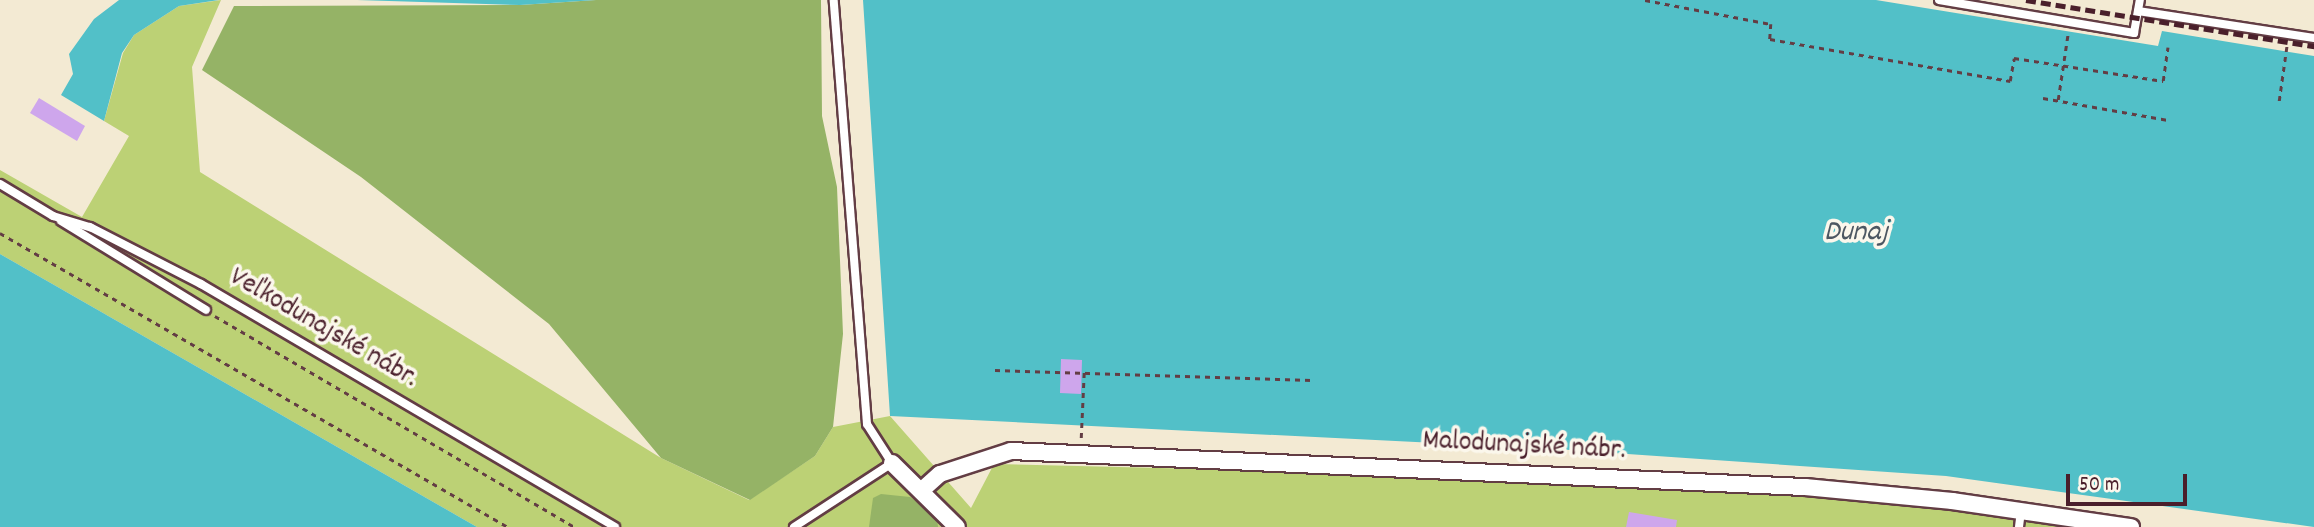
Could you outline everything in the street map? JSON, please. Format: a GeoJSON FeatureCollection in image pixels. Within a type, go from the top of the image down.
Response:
{"type":"FeatureCollection","features":[{"type":"Feature","properties":{"kind":"street","name":"Malodunajské nábr."},"geometry":{"type":"LineString","coordinates":[[922,490],[940,474],[1011,451],[1805,486],[2020,519],[2131,527]]}},
{"type":"Feature","properties":{"kind":"street"},"geometry":{"type":"LineString","coordinates":[[892,463],[957,527]]}},
{"type":"Feature","properties":{"kind":"lane"},"geometry":{"type":"LineString","coordinates":[[794,527],[892,463],[867,424],[834,0]]}},
{"type":"Feature","properties":{"kind":"lane"},"geometry":{"type":"LineString","coordinates":[[1939,0],[2134,33],[2140,0]]}},
{"type":"Feature","properties":{"kind":"lane"},"geometry":{"type":"LineString","coordinates":[[2138,11],[2314,38]]}},
{"type":"Feature","properties":{"kind":"lane","name":"Veľkodunajské nábr."},"geometry":{"type":"LineString","coordinates":[[0,184],[53,216],[90,228],[201,284],[615,527]]}},
{"type":"Feature","properties":{"kind":"lane"},"geometry":{"type":"LineString","coordinates":[[53,216],[206,310]]}},
{"type":"Feature","properties":{"kind":"path"},"geometry":{"type":"LineString","coordinates":[[1645,0],[1771,24],[1770,39],[2010,81],[2014,58],[2163,81],[2168,47]]}},
{"type":"Feature","properties":{"kind":"path"},"geometry":{"type":"LineString","coordinates":[[2058,100],[2070,23]]}},
{"type":"Feature","properties":{"kind":"path"},"geometry":{"type":"LineString","coordinates":[[2279,101],[2288,34]]}},
{"type":"Feature","properties":{"kind":"path"},"geometry":{"type":"LineString","coordinates":[[2043,98],[2168,120]]}},
{"type":"Feature","properties":{"kind":"path"},"geometry":{"type":"LineString","coordinates":[[0,233],[508,527]]}},
{"type":"Feature","properties":{"kind":"path"},"geometry":{"type":"LineString","coordinates":[[206,310],[575,527]]}},
{"type":"Feature","properties":{"kind":"path"},"geometry":{"type":"LineString","coordinates":[[995,370],[1312,380]]}},
{"type":"Feature","properties":{"kind":"path"},"geometry":{"type":"LineString","coordinates":[[1082,425],[1084,371]]}},
{"type":"Feature","properties":{"kind":"green space"},"geometry":{"type":"Polygon","coordinates":[[[221,0],[192,67],[200,172],[661,458],[749,500],[815,456],[833,427],[890,416],[971,508],[994,464],[1322,472],[1833,495],[2081,527],[477,527],[0,254],[0,170],[82,217],[129,136],[104,121],[123,53],[134,35],[179,6],[221,0]]]}},
{"type":"Feature","properties":{"kind":"green space"},"geometry":{"type":"Polygon","coordinates":[[[596,0],[821,0],[822,116],[837,187],[843,334],[833,427],[815,456],[750,500],[661,458],[549,324],[361,177],[202,70],[234,6],[520,5],[596,0]]]}},
{"type":"Feature","properties":{"kind":"green space"},"geometry":{"type":"Polygon","coordinates":[[[881,494],[910,497],[937,517],[938,527],[869,527],[873,498],[881,494]]]}},
{"type":"Feature","properties":{"kind":"water"},"geometry":{"type":"Polygon","coordinates":[[[119,0],[219,0],[179,6],[134,35],[122,53],[104,121],[61,95],[73,74],[69,54],[94,19],[119,0]]]}},
{"type":"Feature","properties":{"kind":"water"},"geometry":{"type":"Polygon","coordinates":[[[357,0],[596,0],[520,5],[357,0]]]}},
{"type":"Feature","properties":{"kind":"water","name":"Dunaj"},"geometry":{"type":"Polygon","coordinates":[[[863,0],[1876,0],[2158,46],[2162,31],[2314,56],[2314,527],[1946,476],[1555,449],[890,416],[863,0]]]}},
{"type":"Feature","properties":{"kind":"water"},"geometry":{"type":"Polygon","coordinates":[[[0,254],[477,527],[0,527],[0,254]]]}},
{"type":"Feature","properties":{"kind":"building"},"geometry":{"type":"Polygon","coordinates":[[[39,98],[85,126],[77,141],[30,113],[39,98]]]}},
{"type":"Feature","properties":{"kind":"building"},"geometry":{"type":"Polygon","coordinates":[[[1061,359],[1082,360],[1081,394],[1060,393],[1061,359]]]}},
{"type":"Feature","properties":{"kind":"building"},"geometry":{"type":"Polygon","coordinates":[[[1629,512],[1677,520],[1676,527],[1626,527],[1629,512]]]}},
{"type":"Feature","properties":{"kind":"railway"},"geometry":{"type":"LineString","coordinates":[[2026,0],[2314,46]]}}]}
